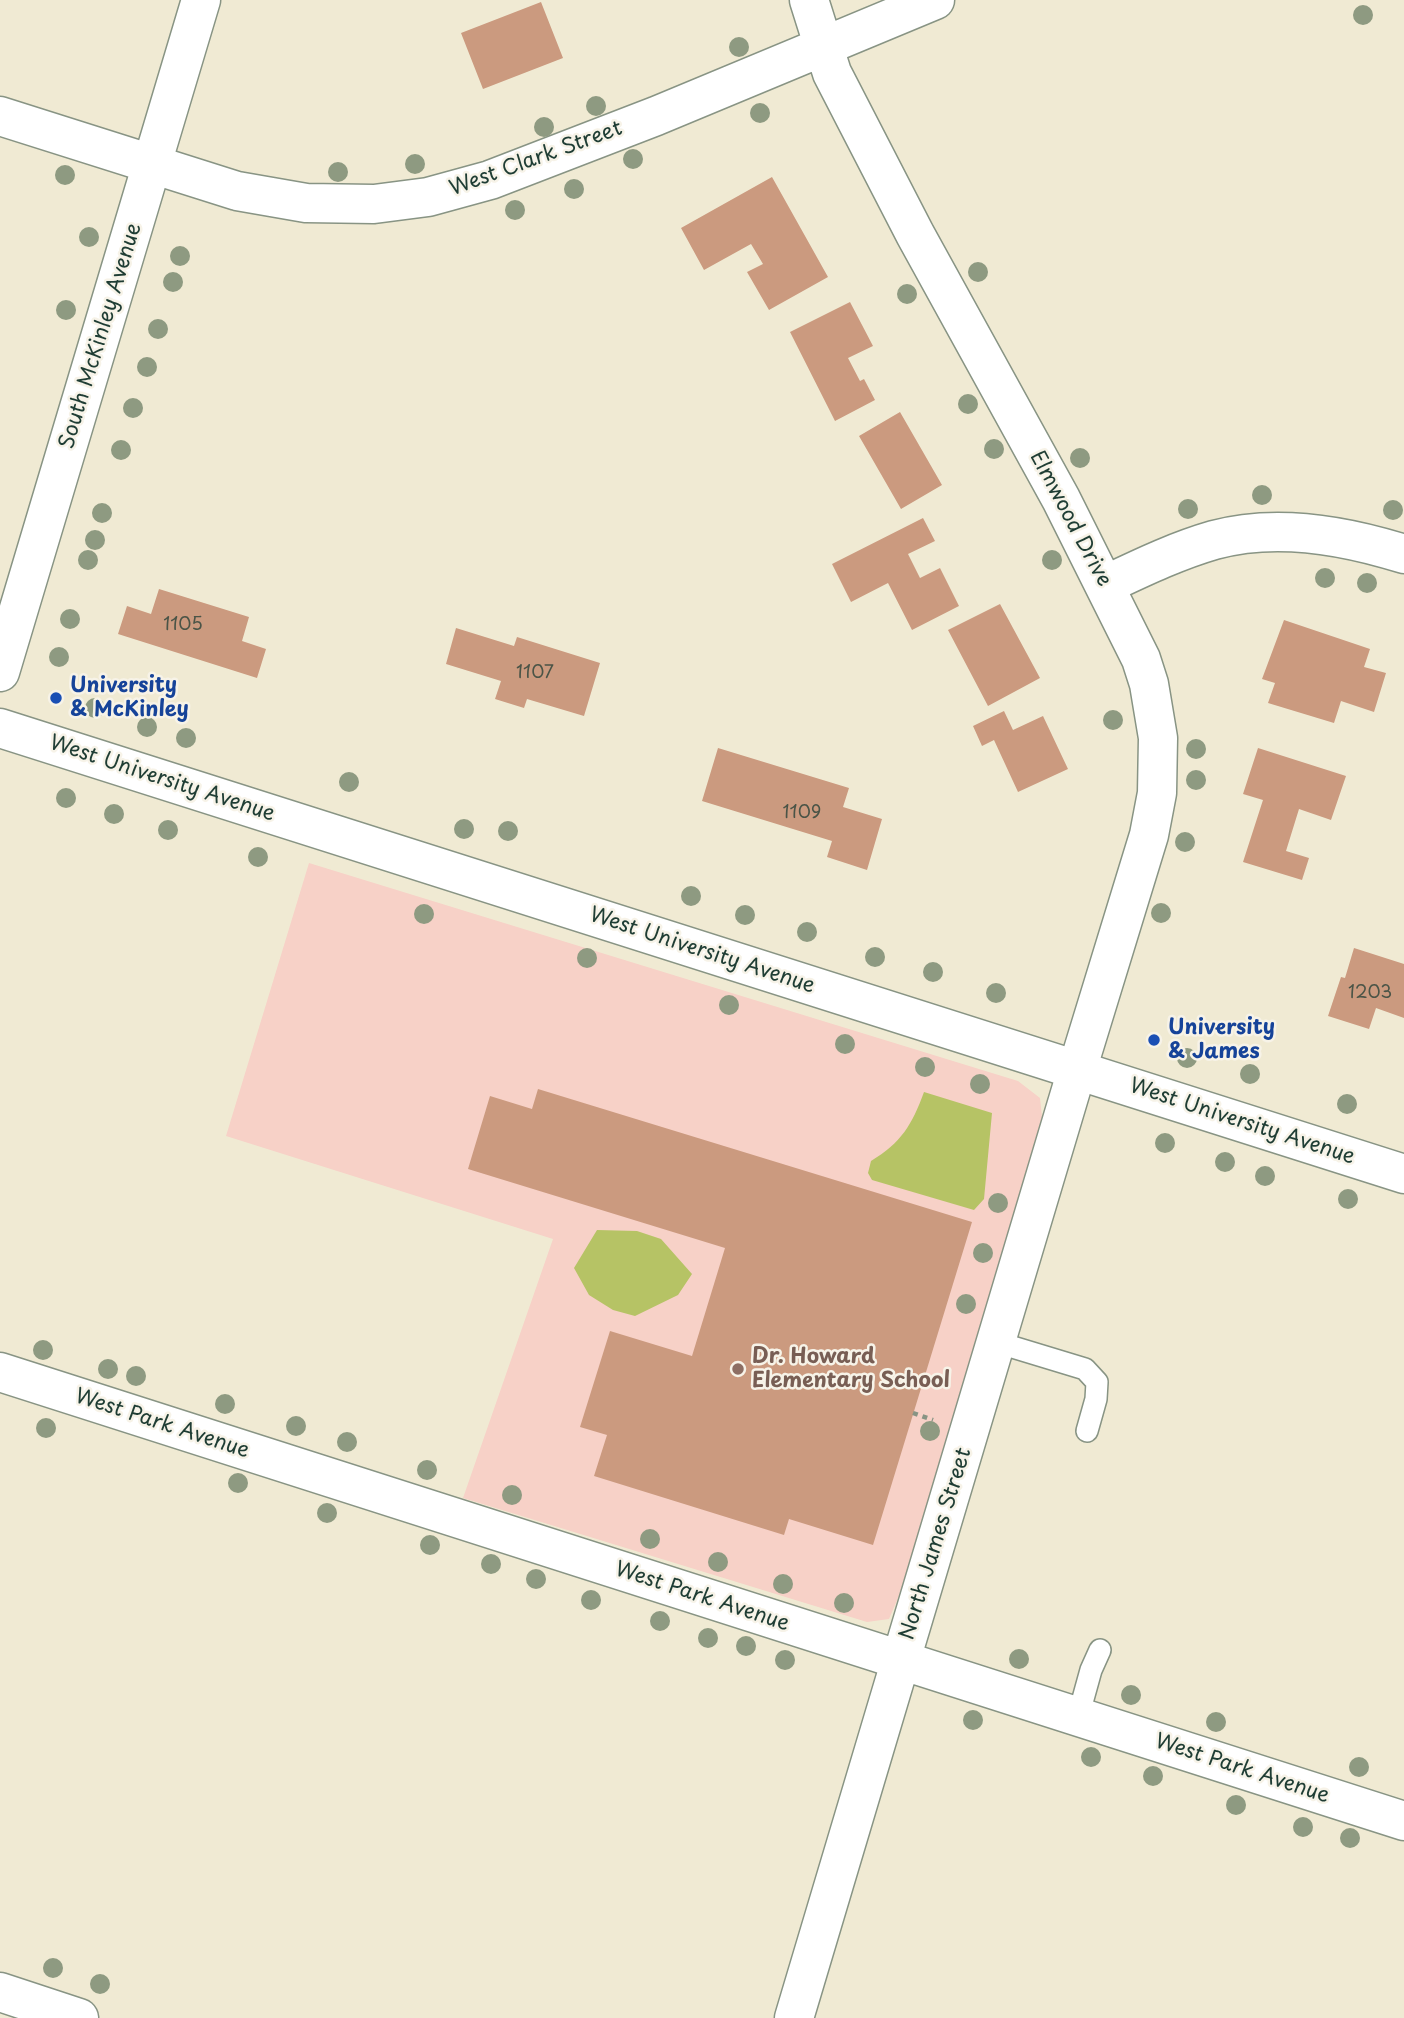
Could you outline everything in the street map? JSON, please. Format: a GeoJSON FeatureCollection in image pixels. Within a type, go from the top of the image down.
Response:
{"type":"FeatureCollection","features":[{"type":"Feature","properties":{"kind":"street","name":"South McKinley Avenue"},"geometry":{"type":"LineString","coordinates":[[0,672],[201,0]]}},
{"type":"Feature","properties":{"kind":"street","name":"Elmwood Drive"},"geometry":{"type":"LineString","coordinates":[[809,0],[832,73],[1105,585],[1141,659],[1149,684],[1158,738],[1157,793],[1149,835],[1077,1070]]}},
{"type":"Feature","properties":{"kind":"street","name":"West Clark Street"},"geometry":{"type":"LineString","coordinates":[[0,116],[237,191],[306,202],[374,204],[428,197],[490,180],[656,116],[935,0]]}},
{"type":"Feature","properties":{"kind":"street"},"geometry":{"type":"LineString","coordinates":[[1105,585],[1165,557],[1203,544],[1265,532],[1324,535],[1404,554]]}},
{"type":"Feature","properties":{"kind":"street","name":"West University Avenue"},"geometry":{"type":"LineString","coordinates":[[0,728],[1404,1174]]}},
{"type":"Feature","properties":{"kind":"street","name":"North James Street"},"geometry":{"type":"LineString","coordinates":[[794,2018],[1077,1070]]}},
{"type":"Feature","properties":{"kind":"street","name":"West Park Avenue"},"geometry":{"type":"LineString","coordinates":[[0,1372],[1404,1821]]}},
{"type":"Feature","properties":{"kind":"street"},"geometry":{"type":"LineString","coordinates":[[4,2001],[79,2018]]}},
{"type":"Feature","properties":{"kind":"lane"},"geometry":{"type":"LineString","coordinates":[[996,1342],[1085,1369],[1097,1382],[1096,1399],[1087,1431]]}},
{"type":"Feature","properties":{"kind":"lane"},"geometry":{"type":"LineString","coordinates":[[1078,1717],[1091,1670],[1100,1650]]}},
{"type":"Feature","properties":{"kind":"path"},"geometry":{"type":"LineString","coordinates":[[913,1413],[934,1420]]}},
{"type":"Feature","properties":{"kind":"shaded area","name":"Dr. Howard Elementary School"},"geometry":{"type":"Polygon","coordinates":[[[309,863],[1018,1081],[1040,1098],[1042,1117],[904,1584],[889,1619],[867,1622],[463,1498],[553,1239],[226,1136],[309,863]]]}},
{"type":"Feature","properties":{"kind":"green space"},"geometry":{"type":"Polygon","coordinates":[[[924,1092],[992,1113],[984,1199],[974,1210],[872,1180],[868,1173],[871,1161],[904,1132],[924,1092]]]}},
{"type":"Feature","properties":{"kind":"green space"},"geometry":{"type":"Polygon","coordinates":[[[597,1230],[637,1231],[661,1239],[692,1274],[678,1295],[635,1316],[613,1310],[589,1295],[574,1268],[597,1230]]]}},
{"type":"Feature","properties":{"kind":"building"},"geometry":{"type":"Polygon","coordinates":[[[541,2],[563,58],[483,89],[461,33],[541,2]]]}},
{"type":"Feature","properties":{"kind":"building"},"geometry":{"type":"Polygon","coordinates":[[[772,177],[828,277],[769,310],[747,272],[763,264],[751,244],[704,270],[681,228],[772,177]]]}},
{"type":"Feature","properties":{"kind":"building"},"geometry":{"type":"Polygon","coordinates":[[[850,302],[873,346],[848,358],[860,381],[864,379],[875,400],[835,421],[790,332],[850,302]]]}},
{"type":"Feature","properties":{"kind":"building"},"geometry":{"type":"Polygon","coordinates":[[[900,412],[942,485],[901,509],[859,436],[900,412]]]}},
{"type":"Feature","properties":{"kind":"building"},"geometry":{"type":"Polygon","coordinates":[[[923,518],[935,541],[908,554],[920,578],[940,568],[959,606],[912,630],[888,583],[851,602],[832,564],[923,518]]]}},
{"type":"Feature","properties":{"kind":"building"},"geometry":{"type":"Polygon","coordinates":[[[159,589],[249,617],[242,641],[266,649],[257,678],[118,634],[127,606],[151,614],[159,589]]]}},
{"type":"Feature","properties":{"kind":"building"},"geometry":{"type":"Polygon","coordinates":[[[1000,604],[1040,678],[988,706],[948,630],[1000,604]]]}},
{"type":"Feature","properties":{"kind":"building"},"geometry":{"type":"Polygon","coordinates":[[[1284,620],[1370,649],[1364,667],[1386,673],[1374,712],[1341,701],[1334,723],[1268,703],[1275,683],[1262,679],[1284,620]]]}},
{"type":"Feature","properties":{"kind":"building"},"geometry":{"type":"Polygon","coordinates":[[[456,628],[514,646],[517,637],[600,663],[584,716],[527,699],[524,708],[495,699],[501,681],[446,664],[456,628]]]}},
{"type":"Feature","properties":{"kind":"building"},"geometry":{"type":"Polygon","coordinates":[[[1004,711],[1013,730],[1043,716],[1068,769],[1018,792],[994,740],[982,746],[973,726],[1004,711]]]}},
{"type":"Feature","properties":{"kind":"building"},"geometry":{"type":"Polygon","coordinates":[[[718,748],[849,788],[843,807],[882,819],[867,870],[827,857],[832,841],[702,801],[718,748]]]}},
{"type":"Feature","properties":{"kind":"building"},"geometry":{"type":"Polygon","coordinates":[[[1258,748],[1346,776],[1331,820],[1299,809],[1286,851],[1309,858],[1302,880],[1243,862],[1263,800],[1243,794],[1258,748]]]}},
{"type":"Feature","properties":{"kind":"building"},"geometry":{"type":"Polygon","coordinates":[[[1354,948],[1404,964],[1404,1018],[1376,1008],[1369,1029],[1328,1016],[1341,977],[1345,978],[1354,948]]]}},
{"type":"Feature","properties":{"kind":"building"},"geometry":{"type":"Polygon","coordinates":[[[538,1089],[972,1222],[873,1545],[789,1519],[784,1535],[594,1476],[607,1435],[580,1427],[610,1331],[692,1356],[725,1248],[468,1169],[490,1096],[532,1109],[538,1089]]]}},
{"type":"Feature","properties":{"kind":"place","name":"University & McKinley"},"geometry":{"type":"Point","coordinates":[56,698]}},
{"type":"Feature","properties":{"kind":"place","name":"University & James"},"geometry":{"type":"Point","coordinates":[1154,1040]}},
{"type":"Feature","properties":{"kind":"place","name":"Dr. Howard Elementary School"},"geometry":{"type":"Point","coordinates":[738,1369]}}]}
